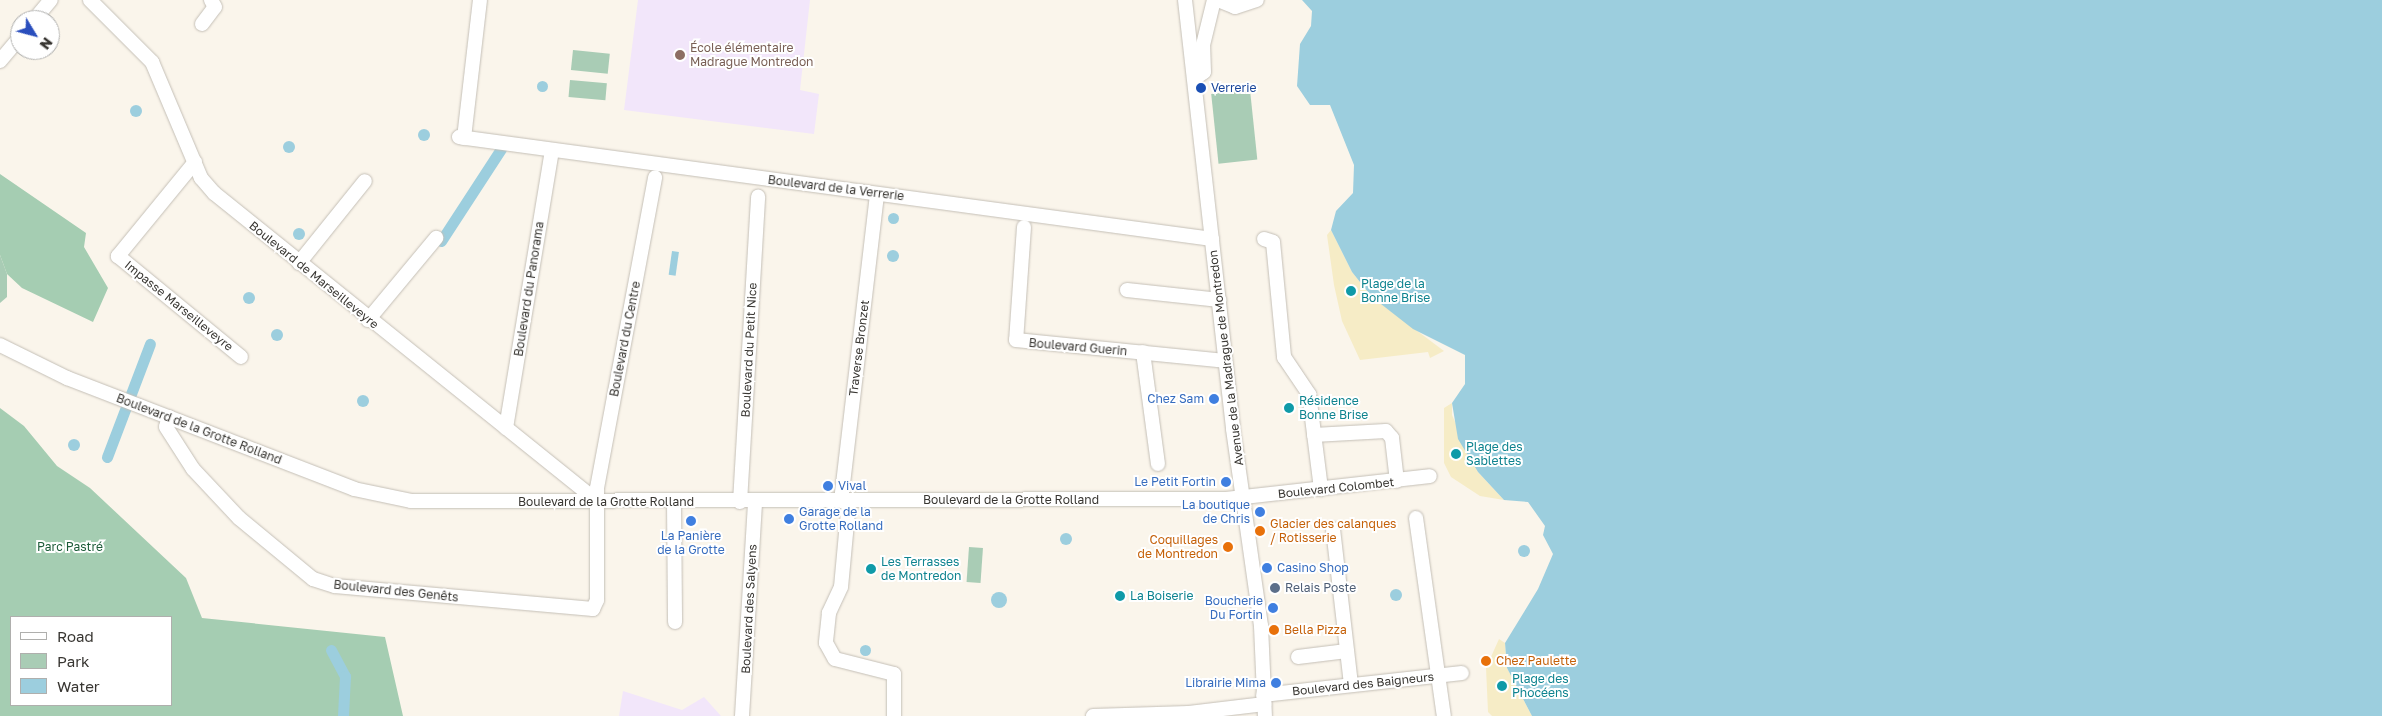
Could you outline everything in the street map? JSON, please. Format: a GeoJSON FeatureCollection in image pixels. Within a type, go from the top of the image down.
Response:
{"type":"FeatureCollection","features":[{"type":"Feature","properties":{"kind":"street"},"geometry":{"type":"LineString","coordinates":[[42,10],[51,0]]}},
{"type":"Feature","properties":{"kind":"street","name":"Boulevard de Marseilleveyre"},"geometry":{"type":"LineString","coordinates":[[90,0],[152,62],[194,162],[214,192],[368,320],[596,501]]}},
{"type":"Feature","properties":{"kind":"street"},"geometry":{"type":"LineString","coordinates":[[202,24],[215,7],[211,0]]}},
{"type":"Feature","properties":{"kind":"street","name":"Boulevard de la Verrerie"},"geometry":{"type":"LineString","coordinates":[[480,0],[463,133],[552,151],[1212,239]]}},
{"type":"Feature","properties":{"kind":"street","name":"Avenue de la Madrague de Montredon"},"geometry":{"type":"LineString","coordinates":[[1185,0],[1225,361],[1261,626],[1264,705]]}},
{"type":"Feature","properties":{"kind":"street"},"geometry":{"type":"LineString","coordinates":[[1194,78],[1204,72],[1203,45],[1214,0]]}},
{"type":"Feature","properties":{"kind":"street"},"geometry":{"type":"LineString","coordinates":[[1218,0],[1235,7],[1257,0]]}},
{"type":"Feature","properties":{"kind":"street"},"geometry":{"type":"LineString","coordinates":[[0,61],[10,49]]}},
{"type":"Feature","properties":{"kind":"street","name":"Boulevard du Panorama"},"geometry":{"type":"LineString","coordinates":[[506,428],[552,151]]}},
{"type":"Feature","properties":{"kind":"street","name":"Impasse Marseilleveyre"},"geometry":{"type":"LineString","coordinates":[[194,162],[118,256],[241,357]]}},
{"type":"Feature","properties":{"kind":"street","name":"Boulevard du Centre"},"geometry":{"type":"LineString","coordinates":[[596,501],[655,177]]}},
{"type":"Feature","properties":{"kind":"street"},"geometry":{"type":"LineString","coordinates":[[299,263],[365,181]]}},
{"type":"Feature","properties":{"kind":"street","name":"Traverse Bronzet"},"geometry":{"type":"LineString","coordinates":[[877,194],[845,501],[841,587],[830,613],[826,643],[831,656],[894,674],[894,716]]}},
{"type":"Feature","properties":{"kind":"street","name":"Boulevard du Petit Nice"},"geometry":{"type":"LineString","coordinates":[[740,502],[758,197]]}},
{"type":"Feature","properties":{"kind":"street","name":"Boulevard Guerin"},"geometry":{"type":"LineString","coordinates":[[1024,227],[1016,340],[1225,361]]}},
{"type":"Feature","properties":{"kind":"street"},"geometry":{"type":"LineString","coordinates":[[368,320],[436,238]]}},
{"type":"Feature","properties":{"kind":"street"},"geometry":{"type":"LineString","coordinates":[[1264,240],[1272,242],[1284,357],[1309,394],[1321,489]]}},
{"type":"Feature","properties":{"kind":"street"},"geometry":{"type":"LineString","coordinates":[[1126,290],[1219,300]]}},
{"type":"Feature","properties":{"kind":"street","name":"Boulevard de la Grotte Rolland"},"geometry":{"type":"LineString","coordinates":[[0,345],[66,378],[386,499],[756,502],[1243,498]]}},
{"type":"Feature","properties":{"kind":"street"},"geometry":{"type":"LineString","coordinates":[[1143,352],[1158,464]]}},
{"type":"Feature","properties":{"kind":"street","name":"Boulevard des Genêts"},"geometry":{"type":"LineString","coordinates":[[169,417],[166,427],[193,469],[238,518],[292,565],[335,586],[593,609],[598,600],[596,501]]}},
{"type":"Feature","properties":{"kind":"street"},"geometry":{"type":"LineString","coordinates":[[1314,435],[1386,431],[1392,438],[1398,481]]}},
{"type":"Feature","properties":{"kind":"street","name":"Boulevard Colombet"},"geometry":{"type":"LineString","coordinates":[[1243,498],[1430,476]]}},
{"type":"Feature","properties":{"kind":"street"},"geometry":{"type":"LineString","coordinates":[[674,502],[675,622]]}},
{"type":"Feature","properties":{"kind":"street","name":"Boulevard des Salyens"},"geometry":{"type":"LineString","coordinates":[[742,716],[756,502]]}},
{"type":"Feature","properties":{"kind":"street"},"geometry":{"type":"LineString","coordinates":[[1416,518],[1444,716]]}},
{"type":"Feature","properties":{"kind":"street"},"geometry":{"type":"LineString","coordinates":[[1333,529],[1351,685]]}},
{"type":"Feature","properties":{"kind":"street"},"geometry":{"type":"LineString","coordinates":[[1298,657],[1347,651]]}},
{"type":"Feature","properties":{"kind":"street","name":"Boulevard des Baigneurs"},"geometry":{"type":"LineString","coordinates":[[1093,714],[1189,713],[1264,705],[1351,685],[1462,673]]}},
{"type":"Feature","properties":{"kind":"shaded area"},"geometry":{"type":"Polygon","coordinates":[[[638,0],[810,0],[800,90],[819,94],[814,134],[624,110],[638,0]]]}},
{"type":"Feature","properties":{"kind":"shaded area"},"geometry":{"type":"Polygon","coordinates":[[[623,691],[682,710],[704,697],[721,716],[619,716],[623,691]]]}},
{"type":"Feature","properties":{"kind":"green space"},"geometry":{"type":"Polygon","coordinates":[[[573,50],[610,54],[608,74],[571,70],[573,50]]]}},
{"type":"Feature","properties":{"kind":"green space"},"geometry":{"type":"Polygon","coordinates":[[[570,80],[607,83],[605,100],[569,97],[570,80]]]}},
{"type":"Feature","properties":{"kind":"green space"},"geometry":{"type":"Polygon","coordinates":[[[1250,90],[1257,160],[1219,164],[1211,94],[1250,90]]]}},
{"type":"Feature","properties":{"kind":"green space"},"geometry":{"type":"Polygon","coordinates":[[[0,174],[86,233],[84,247],[108,288],[93,322],[22,288],[7,274],[0,255],[0,174]]]}},
{"type":"Feature","properties":{"kind":"green space"},"geometry":{"type":"Polygon","coordinates":[[[0,255],[7,274],[7,297],[0,303],[0,255]]]}},
{"type":"Feature","properties":{"kind":"green space","name":"Parc Pastré"},"geometry":{"type":"Polygon","coordinates":[[[0,408],[24,426],[57,466],[90,488],[186,578],[202,618],[385,637],[403,716],[0,716],[0,408]]]}},
{"type":"Feature","properties":{"kind":"green space"},"geometry":{"type":"Polygon","coordinates":[[[969,547],[983,548],[981,583],[967,582],[969,547]]]}},
{"type":"Feature","properties":{"kind":"sand","name":"Plage de la Bonne Brise"},"geometry":{"type":"Polygon","coordinates":[[[1331,230],[1352,272],[1372,297],[1444,351],[1430,358],[1428,352],[1360,360],[1342,321],[1334,285],[1327,235],[1331,230]]]}},
{"type":"Feature","properties":{"kind":"sand","name":"Plage des Sablettes"},"geometry":{"type":"Polygon","coordinates":[[[1452,403],[1452,415],[1478,472],[1504,500],[1480,496],[1451,477],[1444,463],[1444,408],[1452,403]]]}},
{"type":"Feature","properties":{"kind":"sand","name":"Plage des Phocéens"},"geometry":{"type":"Polygon","coordinates":[[[1499,639],[1505,643],[1507,668],[1532,716],[1492,716],[1488,712],[1486,668],[1499,639]]]}},
{"type":"Feature","properties":{"kind":"water"},"geometry":{"type":"Polygon","coordinates":[[[1302,0],[2382,0],[2382,716],[1532,716],[1507,668],[1505,643],[1538,589],[1553,554],[1543,535],[1545,526],[1528,502],[1504,500],[1478,472],[1458,439],[1452,403],[1465,384],[1465,355],[1413,329],[1372,297],[1352,272],[1331,230],[1336,211],[1353,193],[1354,165],[1330,105],[1310,105],[1297,86],[1300,44],[1311,26],[1312,11],[1302,0]]]}},
{"type":"Feature","properties":{"kind":"water"},"geometry":{"type":"Polygon","coordinates":[[[542,80],[548,86],[542,92],[536,86],[542,80]]]}},
{"type":"Feature","properties":{"kind":"water"},"geometry":{"type":"Polygon","coordinates":[[[134,105],[138,105],[142,111],[138,117],[134,117],[130,113],[130,109],[134,105]]]}},
{"type":"Feature","properties":{"kind":"water"},"geometry":{"type":"Polygon","coordinates":[[[424,129],[430,135],[424,141],[418,135],[424,129]]]}},
{"type":"Feature","properties":{"kind":"water"},"geometry":{"type":"Polygon","coordinates":[[[289,141],[295,147],[289,153],[283,147],[289,141]]]}},
{"type":"Feature","properties":{"kind":"water"},"geometry":{"type":"Polygon","coordinates":[[[893,212],[899,218],[893,224],[887,218],[893,212]]]}},
{"type":"Feature","properties":{"kind":"water"},"geometry":{"type":"Polygon","coordinates":[[[301,228],[304,229],[304,239],[297,240],[294,239],[293,232],[294,229],[301,228]]]}},
{"type":"Feature","properties":{"kind":"water"},"geometry":{"type":"Polygon","coordinates":[[[893,250],[899,256],[893,262],[887,256],[893,250]]]}},
{"type":"Feature","properties":{"kind":"water"},"geometry":{"type":"Polygon","coordinates":[[[672,251],[679,252],[676,276],[669,275],[672,251]]]}},
{"type":"Feature","properties":{"kind":"water"},"geometry":{"type":"Polygon","coordinates":[[[247,292],[251,292],[255,298],[251,304],[247,304],[243,300],[243,296],[247,292]]]}},
{"type":"Feature","properties":{"kind":"water"},"geometry":{"type":"Polygon","coordinates":[[[275,329],[279,329],[283,335],[279,341],[275,341],[271,337],[271,333],[275,329]]]}},
{"type":"Feature","properties":{"kind":"water"},"geometry":{"type":"Polygon","coordinates":[[[361,395],[365,395],[369,401],[365,407],[361,407],[357,403],[357,399],[361,395]]]}},
{"type":"Feature","properties":{"kind":"water"},"geometry":{"type":"Polygon","coordinates":[[[72,439],[76,439],[80,445],[76,451],[72,451],[68,447],[68,443],[72,439]]]}},
{"type":"Feature","properties":{"kind":"water"},"geometry":{"type":"Polygon","coordinates":[[[1064,533],[1068,533],[1072,539],[1068,545],[1064,545],[1060,541],[1060,537],[1064,533]]]}},
{"type":"Feature","properties":{"kind":"water"},"geometry":{"type":"Polygon","coordinates":[[[1522,545],[1526,545],[1530,551],[1526,557],[1522,557],[1518,553],[1518,549],[1522,545]]]}},
{"type":"Feature","properties":{"kind":"water"},"geometry":{"type":"Polygon","coordinates":[[[1398,589],[1401,590],[1401,600],[1394,601],[1391,600],[1390,593],[1391,590],[1398,589]]]}},
{"type":"Feature","properties":{"kind":"water"},"geometry":{"type":"Polygon","coordinates":[[[999,592],[1005,594],[1007,600],[1005,606],[999,608],[993,606],[991,600],[993,594],[999,592]]]}},
{"type":"Feature","properties":{"kind":"water"},"geometry":{"type":"Polygon","coordinates":[[[865,644],[871,650],[865,656],[859,650],[865,644]]]}},
{"type":"Feature","properties":{"kind":"waterway"},"geometry":{"type":"LineString","coordinates":[[441,241],[501,149]]}},
{"type":"Feature","properties":{"kind":"waterway"},"geometry":{"type":"LineString","coordinates":[[107,457],[150,344]]}},
{"type":"Feature","properties":{"kind":"waterway"},"geometry":{"type":"LineString","coordinates":[[331,650],[345,676],[343,716]]}},
{"type":"Feature","properties":{"kind":"place","name":"École élémentaire Madrague Montredon"},"geometry":{"type":"Point","coordinates":[680,55]}},
{"type":"Feature","properties":{"kind":"place","name":"Verrerie"},"geometry":{"type":"Point","coordinates":[1201,88]}},
{"type":"Feature","properties":{"kind":"place","name":"Plage de la Bonne Brise"},"geometry":{"type":"Point","coordinates":[1351,291]}},
{"type":"Feature","properties":{"kind":"place","name":"Chez Sam"},"geometry":{"type":"Point","coordinates":[1214,399]}},
{"type":"Feature","properties":{"kind":"place","name":"Résidence Bonne Brise"},"geometry":{"type":"Point","coordinates":[1289,408]}},
{"type":"Feature","properties":{"kind":"place","name":"Plage des Sablettes"},"geometry":{"type":"Point","coordinates":[1456,454]}},
{"type":"Feature","properties":{"kind":"place","name":"Le Petit Fortin"},"geometry":{"type":"Point","coordinates":[1226,482]}},
{"type":"Feature","properties":{"kind":"place","name":"Vival"},"geometry":{"type":"Point","coordinates":[828,486]}},
{"type":"Feature","properties":{"kind":"place","name":"La boutique de Chris"},"geometry":{"type":"Point","coordinates":[1260,512]}},
{"type":"Feature","properties":{"kind":"place","name":"Garage de la Grotte Rolland"},"geometry":{"type":"Point","coordinates":[789,519]}},
{"type":"Feature","properties":{"kind":"place","name":"La Panière de la Grotte"},"geometry":{"type":"Point","coordinates":[691,521]}},
{"type":"Feature","properties":{"kind":"place","name":"Glacier des calanques / Rotisserie"},"geometry":{"type":"Point","coordinates":[1260,531]}},
{"type":"Feature","properties":{"kind":"place","name":"Coquillages de Montredon"},"geometry":{"type":"Point","coordinates":[1228,547]}},
{"type":"Feature","properties":{"kind":"place","name":"Casino Shop"},"geometry":{"type":"Point","coordinates":[1267,568]}},
{"type":"Feature","properties":{"kind":"place","name":"Les Terrasses de Montredon"},"geometry":{"type":"Point","coordinates":[871,569]}},
{"type":"Feature","properties":{"kind":"place","name":"Relais Poste"},"geometry":{"type":"Point","coordinates":[1275,588]}},
{"type":"Feature","properties":{"kind":"place","name":"La Boiserie"},"geometry":{"type":"Point","coordinates":[1120,596]}},
{"type":"Feature","properties":{"kind":"place","name":"Boucherie Du Fortin"},"geometry":{"type":"Point","coordinates":[1273,608]}},
{"type":"Feature","properties":{"kind":"place","name":"Bella Pizza"},"geometry":{"type":"Point","coordinates":[1274,630]}},
{"type":"Feature","properties":{"kind":"place","name":"Chez Paulette"},"geometry":{"type":"Point","coordinates":[1486,661]}},
{"type":"Feature","properties":{"kind":"place","name":"Librairie Mima"},"geometry":{"type":"Point","coordinates":[1276,683]}},
{"type":"Feature","properties":{"kind":"place","name":"Plage des Phocéens"},"geometry":{"type":"Point","coordinates":[1502,686]}}]}
